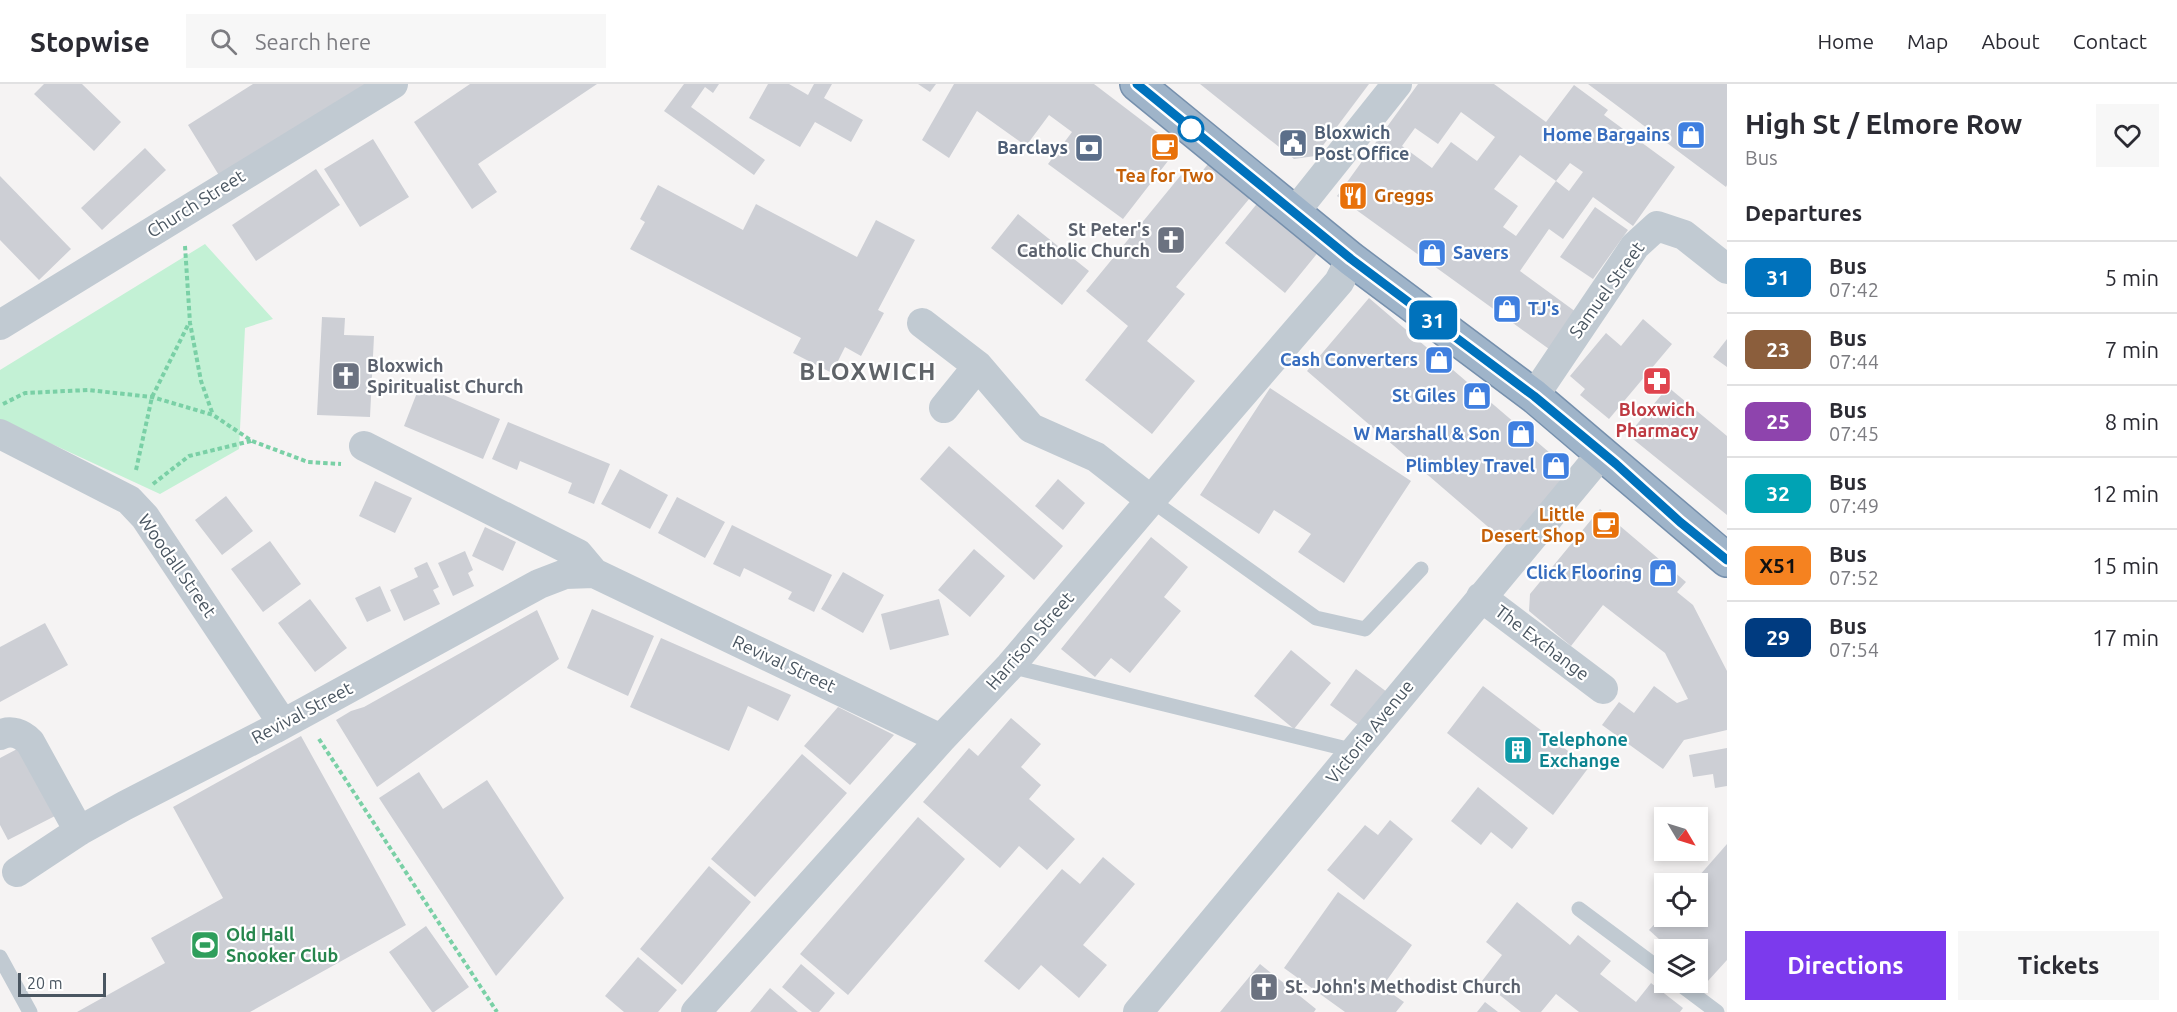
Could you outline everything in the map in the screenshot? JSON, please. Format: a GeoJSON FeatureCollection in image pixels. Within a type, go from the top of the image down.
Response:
{"type":"FeatureCollection","features":[{"type":"Feature","properties":{"kind":"highway"},"geometry":{"type":"LineString","coordinates":[[1137,84],[1294,213],[1345,270],[1534,396],[1727,560]]}},
{"type":"Feature","properties":{"kind":"street","name":"Church Street"},"geometry":{"type":"LineString","coordinates":[[0,325],[393,84]]}},
{"type":"Feature","properties":{"kind":"street"},"geometry":{"type":"LineString","coordinates":[[1294,213],[1396,84]]}},
{"type":"Feature","properties":{"kind":"street","name":"Samuel Street"},"geometry":{"type":"LineString","coordinates":[[1534,396],[1635,246],[1657,226],[1684,235],[1726,266]]}},
{"type":"Feature","properties":{"kind":"street","name":"Harrison Street"},"geometry":{"type":"LineString","coordinates":[[696,1012],[941,738],[1010,666],[1345,270]]}},
{"type":"Feature","properties":{"kind":"street"},"geometry":{"type":"LineString","coordinates":[[922,323],[978,366],[1031,428],[1096,457],[1150,500]]}},
{"type":"Feature","properties":{"kind":"street"},"geometry":{"type":"LineString","coordinates":[[944,408],[978,366]]}},
{"type":"Feature","properties":{"kind":"street","name":"Woodall Street"},"geometry":{"type":"LineString","coordinates":[[0,434],[129,500],[145,517],[293,718]]}},
{"type":"Feature","properties":{"kind":"street","name":"Revival Street"},"geometry":{"type":"LineString","coordinates":[[364,446],[578,554],[594,573],[941,738]]}},
{"type":"Feature","properties":{"kind":"street","name":"Victoria Avenue"},"geometry":{"type":"LineString","coordinates":[[1138,1012],[1602,453]]}},
{"type":"Feature","properties":{"kind":"street","name":"Revival Street"},"geometry":{"type":"LineString","coordinates":[[9,877],[79,831],[124,806],[293,718],[539,584],[565,573],[594,573]]}},
{"type":"Feature","properties":{"kind":"street","name":"The Exchange"},"geometry":{"type":"LineString","coordinates":[[1481,597],[1603,688]]}},
{"type":"Feature","properties":{"kind":"street"},"geometry":{"type":"LineString","coordinates":[[0,735],[5,732],[15,733],[30,742],[79,831]]}},
{"type":"Feature","properties":{"kind":"lane"},"geometry":{"type":"LineString","coordinates":[[1150,500],[1316,618],[1365,629],[1421,569]]}},
{"type":"Feature","properties":{"kind":"lane"},"geometry":{"type":"LineString","coordinates":[[1010,666],[1355,751]]}},
{"type":"Feature","properties":{"kind":"lane"},"geometry":{"type":"LineString","coordinates":[[1579,909],[1654,965]]}},
{"type":"Feature","properties":{"kind":"lane"},"geometry":{"type":"LineString","coordinates":[[0,957],[30,1012]]}},
{"type":"Feature","properties":{"kind":"lane"},"geometry":{"type":"LineString","coordinates":[[1692,993],[1717,1012]]}},
{"type":"Feature","properties":{"kind":"path"},"geometry":{"type":"LineString","coordinates":[[170,220],[184,240],[190,323],[201,381],[213,415]]}},
{"type":"Feature","properties":{"kind":"path"},"geometry":{"type":"LineString","coordinates":[[129,500],[152,397],[190,323]]}},
{"type":"Feature","properties":{"kind":"path"},"geometry":{"type":"LineString","coordinates":[[0,406],[26,393],[88,390],[152,397],[213,415],[252,441],[308,462],[345,464],[364,446]]}},
{"type":"Feature","properties":{"kind":"path"},"geometry":{"type":"LineString","coordinates":[[129,500],[189,456],[252,441]]}},
{"type":"Feature","properties":{"kind":"path"},"geometry":{"type":"LineString","coordinates":[[293,718],[497,1012]]}},
{"type":"Feature","properties":{"kind":"green space"},"geometry":{"type":"Polygon","coordinates":[[[205,244],[273,319],[245,328],[239,449],[160,494],[0,420],[0,370],[205,244]]]}},
{"type":"Feature","properties":{"kind":"building"},"geometry":{"type":"Polygon","coordinates":[[[44,84],[82,84],[121,122],[94,151],[34,94],[44,84]]]}},
{"type":"Feature","properties":{"kind":"building"},"geometry":{"type":"Polygon","coordinates":[[[253,84],[369,84],[220,177],[188,125],[253,84]]]}},
{"type":"Feature","properties":{"kind":"building"},"geometry":{"type":"Polygon","coordinates":[[[470,84],[597,84],[478,164],[497,192],[472,209],[414,122],[470,84]]]}},
{"type":"Feature","properties":{"kind":"building"},"geometry":{"type":"Polygon","coordinates":[[[684,84],[719,84],[713,93],[705,87],[691,107],[765,160],[754,175],[664,111],[684,84]]]}},
{"type":"Feature","properties":{"kind":"building"},"geometry":{"type":"Polygon","coordinates":[[[768,84],[789,84],[808,95],[814,84],[832,84],[824,98],[863,120],[851,142],[815,122],[800,147],[749,118],[768,84]]]}},
{"type":"Feature","properties":{"kind":"building"},"geometry":{"type":"Polygon","coordinates":[[[918,84],[936,84],[930,92],[918,84]]]}},
{"type":"Feature","properties":{"kind":"building"},"geometry":{"type":"Polygon","coordinates":[[[954,84],[1094,84],[1178,148],[1123,219],[1048,164],[1072,132],[1049,115],[1026,146],[977,111],[949,158],[922,140],[954,84]]]}},
{"type":"Feature","properties":{"kind":"building"},"geometry":{"type":"Polygon","coordinates":[[[1200,84],[1369,84],[1315,156],[1294,159],[1200,84]]]}},
{"type":"Feature","properties":{"kind":"building"},"geometry":{"type":"Polygon","coordinates":[[[1418,84],[1494,84],[1546,122],[1574,85],[1608,110],[1604,115],[1675,167],[1633,226],[1593,197],[1563,239],[1549,229],[1520,271],[1576,312],[1549,349],[1337,196],[1418,84]],[[1461,112],[1438,144],[1415,128],[1402,146],[1432,168],[1451,142],[1477,161],[1495,137],[1461,112]],[[1520,155],[1494,189],[1518,206],[1503,227],[1516,236],[1556,181],[1520,155]],[[1570,163],[1556,181],[1569,191],[1583,172],[1570,163]]]}},
{"type":"Feature","properties":{"kind":"building","name":"Home Bargains"},"geometry":{"type":"Polygon","coordinates":[[[1588,84],[1727,84],[1726,187],[1588,84]]]}},
{"type":"Feature","properties":{"kind":"building"},"geometry":{"type":"Polygon","coordinates":[[[373,139],[409,197],[360,227],[324,169],[373,139]]]}},
{"type":"Feature","properties":{"kind":"building"},"geometry":{"type":"Polygon","coordinates":[[[145,148],[166,170],[102,230],[81,208],[145,148]]]}},
{"type":"Feature","properties":{"kind":"building","name":"St Peter's Catholic Church"},"geometry":{"type":"Polygon","coordinates":[[[1212,159],[1254,193],[1176,287],[1185,294],[1147,341],[1195,381],[1152,434],[1085,380],[1128,326],[1086,291],[1181,175],[1192,184],[1212,159]]]}},
{"type":"Feature","properties":{"kind":"building"},"geometry":{"type":"Polygon","coordinates":[[[316,169],[340,205],[256,261],[232,225],[316,169]]]}},
{"type":"Feature","properties":{"kind":"building"},"geometry":{"type":"Polygon","coordinates":[[[0,176],[71,249],[39,280],[0,240],[0,176]]]}},
{"type":"Feature","properties":{"kind":"building"},"geometry":{"type":"Polygon","coordinates":[[[658,185],[743,230],[756,204],[857,257],[876,220],[915,240],[878,310],[884,313],[861,356],[845,347],[832,373],[793,353],[801,338],[630,249],[645,222],[640,219],[658,185]]]}},
{"type":"Feature","properties":{"kind":"building"},"geometry":{"type":"Polygon","coordinates":[[[1260,200],[1320,250],[1285,293],[1225,243],[1260,200]]]}},
{"type":"Feature","properties":{"kind":"building"},"geometry":{"type":"Polygon","coordinates":[[[1595,207],[1628,230],[1593,279],[1560,257],[1595,207]]]}},
{"type":"Feature","properties":{"kind":"building"},"geometry":{"type":"Polygon","coordinates":[[[1018,214],[1089,271],[1062,305],[991,248],[1018,214]]]}},
{"type":"Feature","properties":{"kind":"building"},"geometry":{"type":"Polygon","coordinates":[[[1369,298],[1571,471],[1508,544],[1307,371],[1369,298]]]}},
{"type":"Feature","properties":{"kind":"building","name":"Bloxwich Spiritualist Church"},"geometry":{"type":"Polygon","coordinates":[[[322,317],[345,318],[344,335],[374,336],[370,417],[317,415],[322,317]]]}},
{"type":"Feature","properties":{"kind":"building"},"geometry":{"type":"Polygon","coordinates":[[[1643,319],[1672,344],[1609,419],[1580,395],[1585,389],[1570,376],[1606,333],[1621,346],[1643,319]]]}},
{"type":"Feature","properties":{"kind":"building"},"geometry":{"type":"Polygon","coordinates":[[[1727,339],[1727,367],[1713,357],[1727,339]]]}},
{"type":"Feature","properties":{"kind":"building"},"geometry":{"type":"Polygon","coordinates":[[[420,385],[500,419],[483,459],[404,426],[420,385]]]}},
{"type":"Feature","properties":{"kind":"building"},"geometry":{"type":"Polygon","coordinates":[[[1668,387],[1727,436],[1727,515],[1628,435],[1668,387]]]}},
{"type":"Feature","properties":{"kind":"building"},"geometry":{"type":"Polygon","coordinates":[[[1270,388],[1411,481],[1344,583],[1298,552],[1311,534],[1274,510],[1259,534],[1200,495],[1270,388]]]}},
{"type":"Feature","properties":{"kind":"building"},"geometry":{"type":"Polygon","coordinates":[[[508,422],[610,464],[594,504],[568,493],[572,483],[520,461],[517,470],[492,459],[508,422]]]}},
{"type":"Feature","properties":{"kind":"building"},"geometry":{"type":"Polygon","coordinates":[[[949,446],[1063,546],[1034,580],[920,479],[949,446]]]}},
{"type":"Feature","properties":{"kind":"building"},"geometry":{"type":"Polygon","coordinates":[[[620,469],[668,495],[650,529],[601,504],[620,469]]]}},
{"type":"Feature","properties":{"kind":"building"},"geometry":{"type":"Polygon","coordinates":[[[1058,479],[1085,503],[1063,530],[1035,506],[1058,479]]]}},
{"type":"Feature","properties":{"kind":"building"},"geometry":{"type":"Polygon","coordinates":[[[375,481],[412,498],[395,533],[359,516],[375,481]]]}},
{"type":"Feature","properties":{"kind":"building"},"geometry":{"type":"Polygon","coordinates":[[[226,496],[253,531],[222,555],[195,520],[226,496]]]}},
{"type":"Feature","properties":{"kind":"building"},"geometry":{"type":"Polygon","coordinates":[[[677,497],[725,522],[705,558],[658,533],[677,497]]]}},
{"type":"Feature","properties":{"kind":"building"},"geometry":{"type":"Polygon","coordinates":[[[1600,509],[1686,582],[1677,592],[1693,605],[1727,671],[1727,730],[1684,740],[1663,769],[1602,725],[1619,702],[1634,713],[1654,686],[1677,703],[1688,699],[1665,653],[1603,605],[1571,646],[1529,611],[1530,594],[1600,509]]]}},
{"type":"Feature","properties":{"kind":"building"},"geometry":{"type":"Polygon","coordinates":[[[732,525],[832,575],[814,612],[788,599],[792,592],[744,568],[740,577],[713,564],[732,525]]]}},
{"type":"Feature","properties":{"kind":"building"},"geometry":{"type":"Polygon","coordinates":[[[485,527],[516,542],[503,571],[472,556],[485,527]]]}},
{"type":"Feature","properties":{"kind":"building"},"geometry":{"type":"Polygon","coordinates":[[[1151,537],[1188,567],[1164,597],[1181,611],[1130,673],[1111,658],[1095,677],[1061,649],[1151,537]]]}},
{"type":"Feature","properties":{"kind":"building"},"geometry":{"type":"Polygon","coordinates":[[[270,541],[301,584],[263,612],[231,569],[270,541]]]}},
{"type":"Feature","properties":{"kind":"building"},"geometry":{"type":"Polygon","coordinates":[[[974,549],[1005,576],[970,617],[938,590],[974,549]]]}},
{"type":"Feature","properties":{"kind":"building"},"geometry":{"type":"Polygon","coordinates":[[[465,551],[473,570],[468,573],[474,586],[453,596],[438,563],[465,551]]]}},
{"type":"Feature","properties":{"kind":"building"},"geometry":{"type":"Polygon","coordinates":[[[427,562],[439,587],[433,590],[440,604],[404,621],[390,590],[418,577],[414,568],[427,562]]]}},
{"type":"Feature","properties":{"kind":"building"},"geometry":{"type":"Polygon","coordinates":[[[843,572],[884,595],[863,633],[821,609],[843,572]]]}},
{"type":"Feature","properties":{"kind":"building"},"geometry":{"type":"Polygon","coordinates":[[[380,586],[391,611],[367,622],[355,598],[380,586]]]}},
{"type":"Feature","properties":{"kind":"building"},"geometry":{"type":"Polygon","coordinates":[[[310,599],[347,648],[315,672],[278,623],[310,599]]]}},
{"type":"Feature","properties":{"kind":"building"},"geometry":{"type":"Polygon","coordinates":[[[939,599],[949,635],[890,650],[881,614],[939,599]]]}},
{"type":"Feature","properties":{"kind":"building"},"geometry":{"type":"Polygon","coordinates":[[[592,609],[654,636],[628,696],[567,668],[592,609]]]}},
{"type":"Feature","properties":{"kind":"building"},"geometry":{"type":"Polygon","coordinates":[[[537,610],[559,659],[377,787],[336,720],[351,711],[364,707],[537,610]]]}},
{"type":"Feature","properties":{"kind":"building"},"geometry":{"type":"Polygon","coordinates":[[[45,623],[68,665],[0,702],[0,647],[45,623]]]}},
{"type":"Feature","properties":{"kind":"building"},"geometry":{"type":"Polygon","coordinates":[[[661,638],[791,695],[778,721],[748,706],[729,751],[630,707],[661,638]]]}},
{"type":"Feature","properties":{"kind":"building"},"geometry":{"type":"Polygon","coordinates":[[[1291,650],[1331,683],[1294,729],[1254,696],[1291,650]]]}},
{"type":"Feature","properties":{"kind":"building"},"geometry":{"type":"Polygon","coordinates":[[[1356,669],[1387,692],[1361,727],[1330,705],[1356,669]]]}},
{"type":"Feature","properties":{"kind":"building","name":"Telephone Exchange"},"geometry":{"type":"Polygon","coordinates":[[[1483,686],[1589,767],[1553,815],[1447,733],[1483,686]]]}},
{"type":"Feature","properties":{"kind":"building"},"geometry":{"type":"Polygon","coordinates":[[[838,707],[894,735],[850,785],[804,746],[838,707]]]}},
{"type":"Feature","properties":{"kind":"building"},"geometry":{"type":"Polygon","coordinates":[[[1011,718],[1041,744],[1021,767],[1041,785],[1029,799],[1075,839],[1047,870],[1019,846],[1000,868],[923,802],[969,748],[978,756],[1011,718]]]}},
{"type":"Feature","properties":{"kind":"building"},"geometry":{"type":"Polygon","coordinates":[[[301,736],[406,925],[250,1012],[77,1012],[165,963],[151,938],[223,898],[173,807],[301,736]]]}},
{"type":"Feature","properties":{"kind":"building"},"geometry":{"type":"Polygon","coordinates":[[[19,748],[55,816],[8,840],[0,825],[0,758],[19,748]]]}},
{"type":"Feature","properties":{"kind":"building"},"geometry":{"type":"Polygon","coordinates":[[[1727,748],[1727,786],[1715,788],[1713,774],[1693,777],[1689,755],[1727,748]]]}},
{"type":"Feature","properties":{"kind":"building"},"geometry":{"type":"Polygon","coordinates":[[[802,754],[847,793],[755,897],[711,859],[802,754]]]}},
{"type":"Feature","properties":{"kind":"building"},"geometry":{"type":"Polygon","coordinates":[[[419,772],[443,809],[487,780],[564,898],[496,976],[379,798],[419,772]]]}},
{"type":"Feature","properties":{"kind":"building"},"geometry":{"type":"Polygon","coordinates":[[[1478,787],[1528,828],[1512,849],[1491,832],[1481,845],[1451,821],[1478,787]]]}},
{"type":"Feature","properties":{"kind":"building"},"geometry":{"type":"Polygon","coordinates":[[[918,817],[965,859],[848,995],[800,954],[918,817]]]}},
{"type":"Feature","properties":{"kind":"building"},"geometry":{"type":"Polygon","coordinates":[[[1390,820],[1413,839],[1364,900],[1327,870],[1365,825],[1378,835],[1390,820]]]}},
{"type":"Feature","properties":{"kind":"building"},"geometry":{"type":"Polygon","coordinates":[[[1727,844],[1727,960],[1708,981],[1708,939],[1659,939],[1649,930],[1654,925],[1654,927],[1708,927],[1708,873],[1702,873],[1727,844]]]}},
{"type":"Feature","properties":{"kind":"building"},"geometry":{"type":"Polygon","coordinates":[[[1103,857],[1135,884],[1083,945],[1107,965],[1079,998],[1041,965],[1019,990],[984,961],[1062,869],[1080,884],[1103,857]]]}},
{"type":"Feature","properties":{"kind":"building"},"geometry":{"type":"Polygon","coordinates":[[[709,866],[751,902],[682,985],[640,949],[709,866]]]}},
{"type":"Feature","properties":{"kind":"building"},"geometry":{"type":"Polygon","coordinates":[[[1338,892],[1412,945],[1382,987],[1404,1002],[1396,1012],[1345,1012],[1284,968],[1338,892]]]}},
{"type":"Feature","properties":{"kind":"building"},"geometry":{"type":"Polygon","coordinates":[[[1517,902],[1570,945],[1578,935],[1611,961],[1600,974],[1636,1002],[1651,983],[1654,985],[1654,993],[1664,993],[1683,1008],[1680,1012],[1579,1012],[1556,994],[1541,1012],[1521,1012],[1482,981],[1502,955],[1486,942],[1517,902]]]}},
{"type":"Feature","properties":{"kind":"building"},"geometry":{"type":"Polygon","coordinates":[[[426,926],[469,987],[434,1012],[389,952],[426,926]]]}},
{"type":"Feature","properties":{"kind":"building"},"geometry":{"type":"Polygon","coordinates":[[[638,957],[677,990],[658,1012],[624,1012],[605,996],[638,957]]]}},
{"type":"Feature","properties":{"kind":"building"},"geometry":{"type":"Polygon","coordinates":[[[801,964],[835,993],[819,1012],[812,1012],[782,987],[801,964]]]}},
{"type":"Feature","properties":{"kind":"building","name":"St. John's Methodist Church"},"geometry":{"type":"Polygon","coordinates":[[[1260,964],[1316,1009],[1314,1012],[1220,1012],[1260,964]]]}},
{"type":"Feature","properties":{"kind":"building"},"geometry":{"type":"Polygon","coordinates":[[[770,988],[798,1012],[750,1012],[770,988]]]}},
{"type":"Feature","properties":{"kind":"building"},"geometry":{"type":"Polygon","coordinates":[[[1485,1002],[1498,1012],[1477,1012],[1485,1002]]]}},
{"type":"Feature","properties":{"kind":"bus line","name":"31"},"geometry":{"type":"LineString","coordinates":[[1137,84],[1351,259],[1534,396],[1727,560]]}},
{"type":"Feature","properties":{"kind":"place","name":"Home Bargains"},"geometry":{"type":"Point","coordinates":[1691,135]}},
{"type":"Feature","properties":{"kind":"place","name":"Bloxwich Post Office"},"geometry":{"type":"Point","coordinates":[1293,143]}},
{"type":"Feature","properties":{"kind":"place","name":"Tea for Two"},"geometry":{"type":"Point","coordinates":[1165,147]}},
{"type":"Feature","properties":{"kind":"place","name":"Barclays"},"geometry":{"type":"Point","coordinates":[1089,148]}},
{"type":"Feature","properties":{"kind":"place","name":"Greggs"},"geometry":{"type":"Point","coordinates":[1353,196]}},
{"type":"Feature","properties":{"kind":"place","name":"St Peter's Catholic Church"},"geometry":{"type":"Point","coordinates":[1171,240]}},
{"type":"Feature","properties":{"kind":"place","name":"Savers"},"geometry":{"type":"Point","coordinates":[1432,253]}},
{"type":"Feature","properties":{"kind":"place","name":"TJ's"},"geometry":{"type":"Point","coordinates":[1507,309]}},
{"type":"Feature","properties":{"kind":"place","name":"Cash Converters"},"geometry":{"type":"Point","coordinates":[1439,360]}},
{"type":"Feature","properties":{"kind":"place","name":"Bloxwich Spiritualist Church"},"geometry":{"type":"Point","coordinates":[346,376]}},
{"type":"Feature","properties":{"kind":"place","name":"Bloxwich Pharmacy"},"geometry":{"type":"Point","coordinates":[1657,381]}},
{"type":"Feature","properties":{"kind":"place","name":"St Giles"},"geometry":{"type":"Point","coordinates":[1477,396]}},
{"type":"Feature","properties":{"kind":"place","name":"W Marshall & Son"},"geometry":{"type":"Point","coordinates":[1521,434]}},
{"type":"Feature","properties":{"kind":"place","name":"Plimbley Travel"},"geometry":{"type":"Point","coordinates":[1556,466]}},
{"type":"Feature","properties":{"kind":"place","name":"Little Desert Shop"},"geometry":{"type":"Point","coordinates":[1606,525]}},
{"type":"Feature","properties":{"kind":"place","name":"Click Flooring"},"geometry":{"type":"Point","coordinates":[1663,573]}},
{"type":"Feature","properties":{"kind":"place","name":"Telephone Exchange"},"geometry":{"type":"Point","coordinates":[1518,750]}},
{"type":"Feature","properties":{"kind":"place","name":"Old Hall Snooker Club"},"geometry":{"type":"Point","coordinates":[205,945]}},
{"type":"Feature","properties":{"kind":"place","name":"St. John's Methodist Church"},"geometry":{"type":"Point","coordinates":[1264,987]}},
{"type":"Feature","properties":{"kind":"district","name":"BLOXWICH"},"geometry":{"type":"Point","coordinates":[868,372]}}]}
